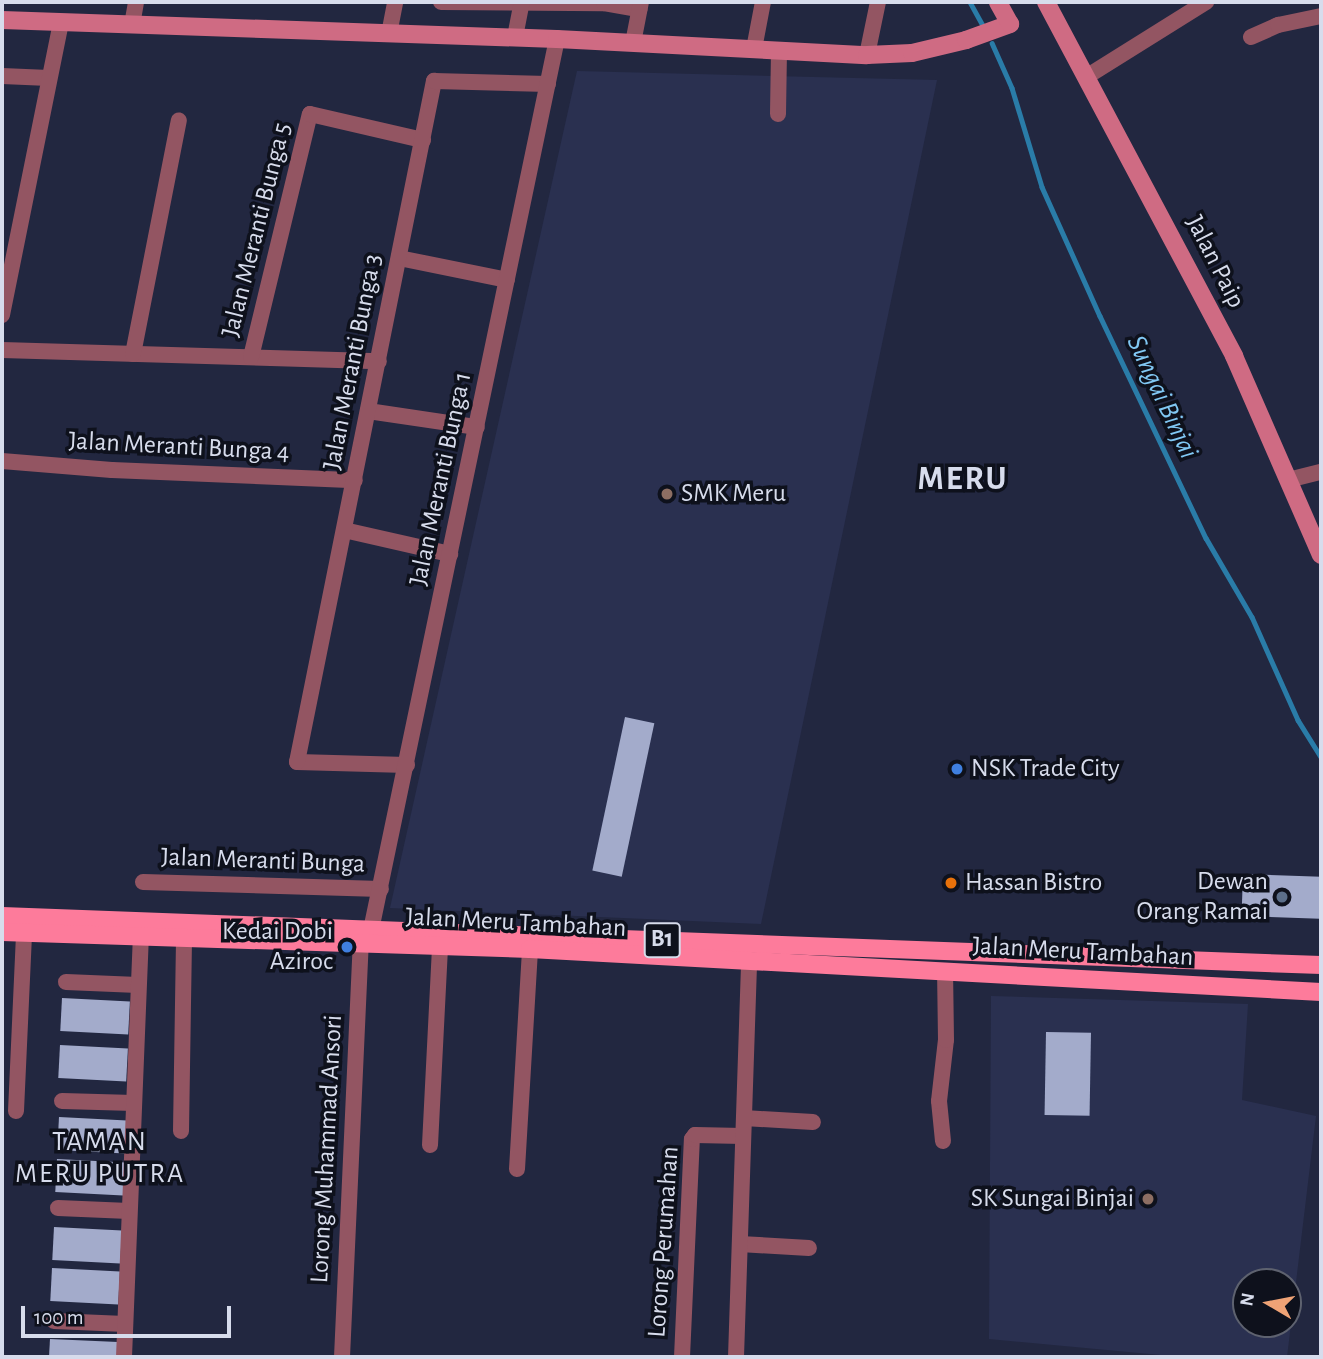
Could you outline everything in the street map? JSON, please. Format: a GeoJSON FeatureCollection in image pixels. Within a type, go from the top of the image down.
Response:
{"type":"FeatureCollection","features":[{"type":"Feature","properties":{"kind":"main road","name":"Jalan Meru Tambahan"},"geometry":{"type":"LineString","coordinates":[[2,916],[366,936],[1321,965]]}},
{"type":"Feature","properties":{"kind":"main road","name":"Jalan Meru Tambahan"},"geometry":{"type":"LineString","coordinates":[[2,932],[184,938],[366,936],[440,945],[1321,992]]}},
{"type":"Feature","properties":{"kind":"street"},"geometry":{"type":"LineString","coordinates":[[132,25],[136,2]]}},
{"type":"Feature","properties":{"kind":"street"},"geometry":{"type":"LineString","coordinates":[[389,34],[395,2]]}},
{"type":"Feature","properties":{"kind":"street"},"geometry":{"type":"LineString","coordinates":[[441,2],[640,5],[633,43]]}},
{"type":"Feature","properties":{"kind":"street"},"geometry":{"type":"LineString","coordinates":[[515,37],[522,2]]}},
{"type":"Feature","properties":{"kind":"street"},"geometry":{"type":"LineString","coordinates":[[754,49],[763,2]]}},
{"type":"Feature","properties":{"kind":"street"},"geometry":{"type":"LineString","coordinates":[[867,55],[878,2]]}},
{"type":"Feature","properties":{"kind":"street"},"geometry":{"type":"LineString","coordinates":[[2,20],[557,38],[867,55],[912,53],[966,40],[1004,26],[998,2]]}},
{"type":"Feature","properties":{"kind":"street","name":"Jalan Paip"},"geometry":{"type":"LineString","coordinates":[[1046,2],[1234,356],[1321,555]]}},
{"type":"Feature","properties":{"kind":"street"},"geometry":{"type":"LineString","coordinates":[[1086,77],[1206,2]]}},
{"type":"Feature","properties":{"kind":"street"},"geometry":{"type":"LineString","coordinates":[[1251,37],[1278,25],[1321,16]]}},
{"type":"Feature","properties":{"kind":"street"},"geometry":{"type":"LineString","coordinates":[[2,315],[61,22]]}},
{"type":"Feature","properties":{"kind":"street","name":"Jalan Meranti Bunga 1"},"geometry":{"type":"LineString","coordinates":[[366,936],[381,889],[557,38]]}},
{"type":"Feature","properties":{"kind":"street"},"geometry":{"type":"LineString","coordinates":[[778,114],[779,50]]}},
{"type":"Feature","properties":{"kind":"street"},"geometry":{"type":"LineString","coordinates":[[2,76],[49,78]]}},
{"type":"Feature","properties":{"kind":"street","name":"Jalan Meranti Bunga 3"},"geometry":{"type":"LineString","coordinates":[[407,765],[297,762],[434,82],[548,84]]}},
{"type":"Feature","properties":{"kind":"street","name":"Jalan Meranti Bunga 5"},"geometry":{"type":"LineString","coordinates":[[251,357],[310,114],[423,140]]}},
{"type":"Feature","properties":{"kind":"street"},"geometry":{"type":"LineString","coordinates":[[132,354],[179,120]]}},
{"type":"Feature","properties":{"kind":"street"},"geometry":{"type":"LineString","coordinates":[[399,258],[507,280]]}},
{"type":"Feature","properties":{"kind":"street"},"geometry":{"type":"LineString","coordinates":[[2,350],[379,361]]}},
{"type":"Feature","properties":{"kind":"street"},"geometry":{"type":"LineString","coordinates":[[368,411],[477,427]]}},
{"type":"Feature","properties":{"kind":"street","name":"Jalan Meranti Bunga 4"},"geometry":{"type":"LineString","coordinates":[[2,461],[112,470],[355,480]]}},
{"type":"Feature","properties":{"kind":"street"},"geometry":{"type":"LineString","coordinates":[[1288,480],[1321,472]]}},
{"type":"Feature","properties":{"kind":"street"},"geometry":{"type":"LineString","coordinates":[[344,530],[450,554]]}},
{"type":"Feature","properties":{"kind":"street","name":"Jalan Meranti Bunga"},"geometry":{"type":"LineString","coordinates":[[143,883],[381,889]]}},
{"type":"Feature","properties":{"kind":"street"},"geometry":{"type":"LineString","coordinates":[[16,1111],[24,932]]}},
{"type":"Feature","properties":{"kind":"street","name":"Lorong Muhammad Ansori"},"geometry":{"type":"LineString","coordinates":[[342,1357],[366,936]]}},
{"type":"Feature","properties":{"kind":"street"},"geometry":{"type":"LineString","coordinates":[[124,1357],[141,937]]}},
{"type":"Feature","properties":{"kind":"street"},"geometry":{"type":"LineString","coordinates":[[181,1131],[184,938]]}},
{"type":"Feature","properties":{"kind":"street"},"geometry":{"type":"LineString","coordinates":[[430,1145],[440,945]]}},
{"type":"Feature","properties":{"kind":"street"},"geometry":{"type":"LineString","coordinates":[[517,1169],[530,949]]}},
{"type":"Feature","properties":{"kind":"street"},"geometry":{"type":"LineString","coordinates":[[736,1357],[749,960]]}},
{"type":"Feature","properties":{"kind":"street"},"geometry":{"type":"LineString","coordinates":[[943,1141],[939,1101],[946,1040],[945,971]]}},
{"type":"Feature","properties":{"kind":"street"},"geometry":{"type":"LineString","coordinates":[[66,982],[138,985]]}},
{"type":"Feature","properties":{"kind":"street"},"geometry":{"type":"LineString","coordinates":[[2,1050],[19,1050]]}},
{"type":"Feature","properties":{"kind":"street"},"geometry":{"type":"LineString","coordinates":[[62,1101],[134,1103]]}},
{"type":"Feature","properties":{"kind":"street"},"geometry":{"type":"LineString","coordinates":[[744,1118],[813,1122]]}},
{"type":"Feature","properties":{"kind":"street","name":"Lorong Perumahan"},"geometry":{"type":"LineString","coordinates":[[682,1357],[692,1139],[695,1135],[743,1136]]}},
{"type":"Feature","properties":{"kind":"street"},"geometry":{"type":"LineString","coordinates":[[58,1208],[130,1211]]}},
{"type":"Feature","properties":{"kind":"street"},"geometry":{"type":"LineString","coordinates":[[740,1244],[809,1248]]}},
{"type":"Feature","properties":{"kind":"street"},"geometry":{"type":"LineString","coordinates":[[54,1321],[125,1324]]}},
{"type":"Feature","properties":{"kind":"shaded area","name":"SMK Meru"},"geometry":{"type":"Polygon","coordinates":[[[577,71],[937,80],[761,924],[390,908],[577,71]]]}},
{"type":"Feature","properties":{"kind":"shaded area","name":"SK Sungai Binjai"},"geometry":{"type":"Polygon","coordinates":[[[991,996],[1248,1004],[1242,1100],[1316,1116],[1298,1268],[1232,1268],[1232,1338],[1289,1338],[1287,1357],[1182,1357],[989,1339],[991,996]]]}},
{"type":"Feature","properties":{"kind":"building"},"geometry":{"type":"Polygon","coordinates":[[[625,717],[654,723],[622,877],[592,871],[625,717]]]}},
{"type":"Feature","properties":{"kind":"building","name":"Dewan Orang Ramai"},"geometry":{"type":"Polygon","coordinates":[[[1243,874],[1321,877],[1319,919],[1242,916],[1243,874]]]}},
{"type":"Feature","properties":{"kind":"building"},"geometry":{"type":"Polygon","coordinates":[[[62,998],[130,1002],[128,1035],[60,1031],[62,998]]]}},
{"type":"Feature","properties":{"kind":"building"},"geometry":{"type":"Polygon","coordinates":[[[1046,1032],[1091,1033],[1090,1116],[1045,1115],[1046,1032]]]}},
{"type":"Feature","properties":{"kind":"building"},"geometry":{"type":"Polygon","coordinates":[[[60,1045],[128,1049],[126,1082],[58,1078],[60,1045]]]}},
{"type":"Feature","properties":{"kind":"building"},"geometry":{"type":"Polygon","coordinates":[[[59,1117],[127,1121],[125,1154],[57,1150],[59,1117]]]}},
{"type":"Feature","properties":{"kind":"building"},"geometry":{"type":"Polygon","coordinates":[[[57,1159],[125,1163],[123,1196],[55,1192],[57,1159]]]}},
{"type":"Feature","properties":{"kind":"building"},"geometry":{"type":"Polygon","coordinates":[[[54,1227],[122,1231],[120,1264],[52,1260],[54,1227]]]}},
{"type":"Feature","properties":{"kind":"building"},"geometry":{"type":"Polygon","coordinates":[[[52,1268],[120,1272],[118,1305],[50,1301],[52,1268]]]}},
{"type":"Feature","properties":{"kind":"building"},"geometry":{"type":"Polygon","coordinates":[[[50,1339],[118,1342],[117,1357],[49,1357],[50,1339]]]}},
{"type":"Feature","properties":{"kind":"waterway","name":"Sungai Binjai"},"geometry":{"type":"LineString","coordinates":[[970,2],[982,24]]}},
{"type":"Feature","properties":{"kind":"waterway","name":"Sungai Binjai"},"geometry":{"type":"LineString","coordinates":[[992,43],[1012,88],[1042,187],[1100,316],[1206,538],[1252,617],[1298,720],[1321,757]]}},
{"type":"Feature","properties":{"kind":"place","name":"SMK Meru"},"geometry":{"type":"Point","coordinates":[667,494]}},
{"type":"Feature","properties":{"kind":"place","name":"NSK Trade City"},"geometry":{"type":"Point","coordinates":[957,769]}},
{"type":"Feature","properties":{"kind":"place","name":"Hassan Bistro"},"geometry":{"type":"Point","coordinates":[951,883]}},
{"type":"Feature","properties":{"kind":"place","name":"Dewan Orang Ramai"},"geometry":{"type":"Point","coordinates":[1282,897]}},
{"type":"Feature","properties":{"kind":"place","name":"Kedai Dobi Aziroc"},"geometry":{"type":"Point","coordinates":[347,947]}},
{"type":"Feature","properties":{"kind":"place","name":"SK Sungai Binjai"},"geometry":{"type":"Point","coordinates":[1148,1199]}},
{"type":"Feature","properties":{"kind":"district","name":"MERU"},"geometry":{"type":"Point","coordinates":[963,480]}},
{"type":"Feature","properties":{"kind":"district","name":"TAMAN MERU PUTRA"},"geometry":{"type":"Point","coordinates":[100,1158]}}]}
